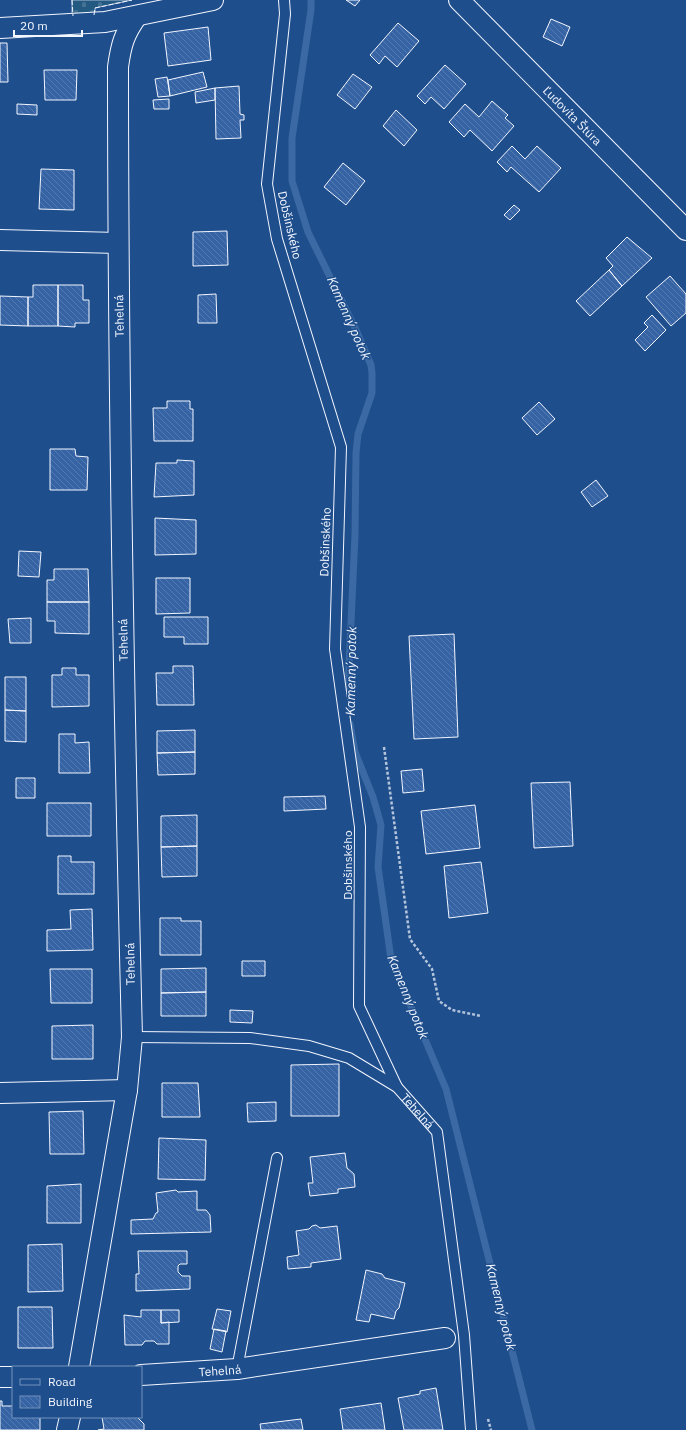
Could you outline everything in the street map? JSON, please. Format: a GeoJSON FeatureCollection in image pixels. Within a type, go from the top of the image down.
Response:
{"type":"FeatureCollection","features":[{"type":"Feature","properties":{"kind":"street"},"geometry":{"type":"LineString","coordinates":[[0,28],[105,22],[213,0]]}},
{"type":"Feature","properties":{"kind":"street","name":"Ľudovíta Štúra"},"geometry":{"type":"LineString","coordinates":[[459,0],[686,230]]}},
{"type":"Feature","properties":{"kind":"street","name":"Tehelná"},"geometry":{"type":"LineString","coordinates":[[79,1366],[127,1090],[132,1037],[123,651],[118,243],[118,66],[121,44],[127,30],[136,16]]}},
{"type":"Feature","properties":{"kind":"street"},"geometry":{"type":"LineString","coordinates":[[0,240],[118,243]]}},
{"type":"Feature","properties":{"kind":"street"},"geometry":{"type":"LineString","coordinates":[[0,1093],[127,1090]]}},
{"type":"Feature","properties":{"kind":"street","name":"Tehelná"},"geometry":{"type":"LineString","coordinates":[[142,1376],[237,1369],[454,1337]]}},
{"type":"Feature","properties":{"kind":"street"},"geometry":{"type":"LineString","coordinates":[[0,1377],[12,1377]]}},
{"type":"Feature","properties":{"kind":"street"},"geometry":{"type":"LineString","coordinates":[[67,1430],[70,1418]]}},
{"type":"Feature","properties":{"kind":"lane","name":"Dobšinského"},"geometry":{"type":"LineString","coordinates":[[284,0],[285,14],[267,184],[277,239],[341,447],[335,649],[360,827],[359,1006],[397,1087]]}},
{"type":"Feature","properties":{"kind":"lane","name":"Tehelná"},"geometry":{"type":"LineString","coordinates":[[132,1037],[250,1038],[310,1046],[349,1058],[397,1087],[437,1132],[454,1337],[471,1430]]}},
{"type":"Feature","properties":{"kind":"lane"},"geometry":{"type":"LineString","coordinates":[[237,1369],[277,1158]]}},
{"type":"Feature","properties":{"kind":"path"},"geometry":{"type":"LineString","coordinates":[[384,747],[410,939],[432,969],[439,1001],[452,1010],[481,1016]]}},
{"type":"Feature","properties":{"kind":"green space"},"geometry":{"type":"Polygon","coordinates":[[[72,0],[132,0],[95,8],[95,15],[72,16],[72,0]]]}},
{"type":"Feature","properties":{"kind":"building"},"geometry":{"type":"Polygon","coordinates":[[[346,0],[360,0],[355,6],[346,0]]]}},
{"type":"Feature","properties":{"kind":"building"},"geometry":{"type":"Polygon","coordinates":[[[551,19],[570,27],[562,46],[543,37],[551,19]]]}},
{"type":"Feature","properties":{"kind":"building"},"geometry":{"type":"Polygon","coordinates":[[[398,23],[419,41],[397,67],[385,56],[379,64],[370,55],[398,23]]]}},
{"type":"Feature","properties":{"kind":"building"},"geometry":{"type":"Polygon","coordinates":[[[208,27],[211,60],[168,66],[164,33],[208,27]]]}},
{"type":"Feature","properties":{"kind":"building"},"geometry":{"type":"Polygon","coordinates":[[[0,43],[7,43],[8,82],[0,82],[0,43]]]}},
{"type":"Feature","properties":{"kind":"building"},"geometry":{"type":"Polygon","coordinates":[[[445,65],[466,84],[444,109],[431,97],[425,104],[417,96],[445,65]]]}},
{"type":"Feature","properties":{"kind":"building"},"geometry":{"type":"Polygon","coordinates":[[[44,70],[77,70],[76,100],[45,100],[44,70]]]}},
{"type":"Feature","properties":{"kind":"building"},"geometry":{"type":"Polygon","coordinates":[[[203,72],[207,87],[170,96],[168,80],[203,72]]]}},
{"type":"Feature","properties":{"kind":"building"},"geometry":{"type":"Polygon","coordinates":[[[353,74],[372,87],[355,109],[337,95],[353,74]]]}},
{"type":"Feature","properties":{"kind":"building"},"geometry":{"type":"Polygon","coordinates":[[[167,77],[170,96],[158,97],[155,79],[167,77]]]}},
{"type":"Feature","properties":{"kind":"building"},"geometry":{"type":"Polygon","coordinates":[[[239,86],[240,114],[244,115],[244,120],[240,120],[241,138],[216,139],[215,88],[239,86]]]}},
{"type":"Feature","properties":{"kind":"building"},"geometry":{"type":"Polygon","coordinates":[[[215,88],[215,100],[196,103],[195,92],[215,88]]]}},
{"type":"Feature","properties":{"kind":"building"},"geometry":{"type":"Polygon","coordinates":[[[169,99],[169,109],[154,109],[153,100],[169,99]]]}},
{"type":"Feature","properties":{"kind":"building"},"geometry":{"type":"Polygon","coordinates":[[[492,101],[508,115],[505,118],[514,126],[492,151],[470,130],[464,137],[449,122],[465,104],[479,117],[492,101]]]}},
{"type":"Feature","properties":{"kind":"building"},"geometry":{"type":"Polygon","coordinates":[[[17,104],[37,105],[37,115],[17,114],[17,104]]]}},
{"type":"Feature","properties":{"kind":"building"},"geometry":{"type":"Polygon","coordinates":[[[396,110],[417,130],[404,146],[383,126],[396,110]]]}},
{"type":"Feature","properties":{"kind":"building"},"geometry":{"type":"Polygon","coordinates":[[[512,146],[525,159],[537,146],[561,168],[539,192],[511,167],[507,172],[497,162],[512,146]]]}},
{"type":"Feature","properties":{"kind":"building"},"geometry":{"type":"Polygon","coordinates":[[[343,163],[365,181],[346,205],[324,187],[343,163]]]}},
{"type":"Feature","properties":{"kind":"building"},"geometry":{"type":"Polygon","coordinates":[[[41,169],[74,170],[74,210],[39,209],[41,169]]]}},
{"type":"Feature","properties":{"kind":"building"},"geometry":{"type":"Polygon","coordinates":[[[514,205],[520,210],[510,220],[504,215],[514,205]]]}},
{"type":"Feature","properties":{"kind":"building"},"geometry":{"type":"Polygon","coordinates":[[[227,231],[228,265],[193,266],[193,232],[227,231]]]}},
{"type":"Feature","properties":{"kind":"building"},"geometry":{"type":"Polygon","coordinates":[[[627,237],[652,258],[622,286],[609,270],[613,266],[606,258],[627,237]]]}},
{"type":"Feature","properties":{"kind":"building"},"geometry":{"type":"Polygon","coordinates":[[[609,270],[622,286],[590,316],[576,301],[609,270]]]}},
{"type":"Feature","properties":{"kind":"building"},"geometry":{"type":"Polygon","coordinates":[[[670,276],[686,294],[686,313],[671,326],[646,297],[670,276]]]}},
{"type":"Feature","properties":{"kind":"building"},"geometry":{"type":"Polygon","coordinates":[[[33,285],[58,285],[58,326],[28,326],[28,297],[33,297],[33,285]]]}},
{"type":"Feature","properties":{"kind":"building"},"geometry":{"type":"Polygon","coordinates":[[[58,285],[83,285],[83,300],[89,300],[89,323],[75,323],[75,327],[58,326],[58,285]]]}},
{"type":"Feature","properties":{"kind":"building"},"geometry":{"type":"Polygon","coordinates":[[[216,294],[217,323],[198,323],[198,295],[216,294]]]}},
{"type":"Feature","properties":{"kind":"building"},"geometry":{"type":"Polygon","coordinates":[[[0,296],[28,297],[28,326],[0,325],[0,296]]]}},
{"type":"Feature","properties":{"kind":"building"},"geometry":{"type":"Polygon","coordinates":[[[652,315],[666,330],[645,351],[635,340],[648,327],[644,323],[652,315]]]}},
{"type":"Feature","properties":{"kind":"building"},"geometry":{"type":"Polygon","coordinates":[[[167,401],[190,401],[190,409],[193,409],[193,441],[154,441],[153,408],[167,408],[167,401]]]}},
{"type":"Feature","properties":{"kind":"building"},"geometry":{"type":"Polygon","coordinates":[[[539,402],[555,419],[537,435],[522,418],[539,402]]]}},
{"type":"Feature","properties":{"kind":"building"},"geometry":{"type":"Polygon","coordinates":[[[50,449],[75,449],[76,456],[88,457],[87,490],[50,490],[50,449]]]}},
{"type":"Feature","properties":{"kind":"building"},"geometry":{"type":"Polygon","coordinates":[[[177,460],[194,461],[194,495],[154,497],[156,463],[177,463],[177,460]]]}},
{"type":"Feature","properties":{"kind":"building"},"geometry":{"type":"Polygon","coordinates":[[[596,480],[608,496],[592,507],[581,492],[596,480]]]}},
{"type":"Feature","properties":{"kind":"building"},"geometry":{"type":"Polygon","coordinates":[[[155,518],[196,520],[196,554],[155,555],[155,518]]]}},
{"type":"Feature","properties":{"kind":"building"},"geometry":{"type":"Polygon","coordinates":[[[19,551],[41,552],[39,577],[18,576],[19,551]]]}},
{"type":"Feature","properties":{"kind":"building"},"geometry":{"type":"Polygon","coordinates":[[[54,569],[88,569],[89,602],[47,602],[47,580],[54,580],[54,569]]]}},
{"type":"Feature","properties":{"kind":"building"},"geometry":{"type":"Polygon","coordinates":[[[156,578],[190,578],[190,613],[156,614],[156,578]]]}},
{"type":"Feature","properties":{"kind":"building"},"geometry":{"type":"Polygon","coordinates":[[[47,602],[89,602],[89,634],[55,633],[55,621],[47,621],[47,602]]]}},
{"type":"Feature","properties":{"kind":"building"},"geometry":{"type":"Polygon","coordinates":[[[164,617],[208,617],[208,644],[184,644],[184,637],[164,637],[164,617]]]}},
{"type":"Feature","properties":{"kind":"building"},"geometry":{"type":"Polygon","coordinates":[[[31,618],[31,643],[10,643],[8,619],[31,618]]]}},
{"type":"Feature","properties":{"kind":"building"},"geometry":{"type":"Polygon","coordinates":[[[454,634],[458,737],[414,739],[409,636],[454,634]]]}},
{"type":"Feature","properties":{"kind":"building"},"geometry":{"type":"Polygon","coordinates":[[[173,666],[193,666],[194,705],[157,705],[156,673],[173,673],[173,666]]]}},
{"type":"Feature","properties":{"kind":"building"},"geometry":{"type":"Polygon","coordinates":[[[62,668],[76,668],[76,675],[89,675],[89,706],[52,707],[52,675],[62,675],[62,668]]]}},
{"type":"Feature","properties":{"kind":"building"},"geometry":{"type":"Polygon","coordinates":[[[5,677],[26,677],[26,711],[5,710],[5,677]]]}},
{"type":"Feature","properties":{"kind":"building"},"geometry":{"type":"Polygon","coordinates":[[[5,710],[26,711],[26,742],[5,741],[5,710]]]}},
{"type":"Feature","properties":{"kind":"building"},"geometry":{"type":"Polygon","coordinates":[[[195,730],[195,752],[157,753],[157,731],[195,730]]]}},
{"type":"Feature","properties":{"kind":"building"},"geometry":{"type":"Polygon","coordinates":[[[59,734],[75,734],[75,743],[89,742],[90,773],[59,773],[59,734]]]}},
{"type":"Feature","properties":{"kind":"building"},"geometry":{"type":"Polygon","coordinates":[[[195,752],[195,774],[158,775],[157,753],[195,752]]]}},
{"type":"Feature","properties":{"kind":"building"},"geometry":{"type":"Polygon","coordinates":[[[422,769],[424,791],[403,793],[401,771],[422,769]]]}},
{"type":"Feature","properties":{"kind":"building"},"geometry":{"type":"Polygon","coordinates":[[[16,778],[35,778],[35,798],[16,798],[16,778]]]}},
{"type":"Feature","properties":{"kind":"building"},"geometry":{"type":"Polygon","coordinates":[[[570,782],[573,846],[534,848],[531,783],[570,782]]]}},
{"type":"Feature","properties":{"kind":"building"},"geometry":{"type":"Polygon","coordinates":[[[325,796],[326,809],[284,811],[284,797],[325,796]]]}},
{"type":"Feature","properties":{"kind":"building"},"geometry":{"type":"Polygon","coordinates":[[[47,803],[91,803],[91,836],[47,836],[47,803]]]}},
{"type":"Feature","properties":{"kind":"building"},"geometry":{"type":"Polygon","coordinates":[[[475,805],[480,848],[426,854],[421,811],[475,805]]]}},
{"type":"Feature","properties":{"kind":"building"},"geometry":{"type":"Polygon","coordinates":[[[197,815],[197,846],[161,847],[161,816],[197,815]]]}},
{"type":"Feature","properties":{"kind":"building"},"geometry":{"type":"Polygon","coordinates":[[[197,846],[197,876],[162,877],[161,847],[197,846]]]}},
{"type":"Feature","properties":{"kind":"building"},"geometry":{"type":"Polygon","coordinates":[[[58,856],[71,856],[71,862],[94,862],[94,894],[58,894],[58,856]]]}},
{"type":"Feature","properties":{"kind":"building"},"geometry":{"type":"Polygon","coordinates":[[[481,862],[488,913],[449,918],[444,866],[481,862]]]}},
{"type":"Feature","properties":{"kind":"building"},"geometry":{"type":"Polygon","coordinates":[[[92,909],[93,950],[47,951],[47,930],[71,929],[70,910],[92,909]]]}},
{"type":"Feature","properties":{"kind":"building"},"geometry":{"type":"Polygon","coordinates":[[[160,918],[181,918],[181,921],[201,921],[201,955],[160,955],[160,918]]]}},
{"type":"Feature","properties":{"kind":"building"},"geometry":{"type":"Polygon","coordinates":[[[242,961],[265,961],[265,976],[242,976],[242,961]]]}},
{"type":"Feature","properties":{"kind":"building"},"geometry":{"type":"Polygon","coordinates":[[[206,968],[206,992],[161,993],[161,969],[206,968]]]}},
{"type":"Feature","properties":{"kind":"building"},"geometry":{"type":"Polygon","coordinates":[[[50,969],[92,969],[92,1003],[51,1003],[50,969]]]}},
{"type":"Feature","properties":{"kind":"building"},"geometry":{"type":"Polygon","coordinates":[[[206,992],[206,1016],[161,1016],[161,993],[206,992]]]}},
{"type":"Feature","properties":{"kind":"building"},"geometry":{"type":"Polygon","coordinates":[[[230,1010],[253,1011],[252,1023],[230,1022],[230,1010]]]}},
{"type":"Feature","properties":{"kind":"building"},"geometry":{"type":"Polygon","coordinates":[[[93,1025],[93,1059],[52,1059],[52,1026],[93,1025]]]}},
{"type":"Feature","properties":{"kind":"building"},"geometry":{"type":"Polygon","coordinates":[[[339,1064],[339,1116],[291,1116],[291,1065],[339,1064]]]}},
{"type":"Feature","properties":{"kind":"building"},"geometry":{"type":"Polygon","coordinates":[[[162,1083],[198,1083],[200,1117],[162,1117],[162,1083]]]}},
{"type":"Feature","properties":{"kind":"building"},"geometry":{"type":"Polygon","coordinates":[[[276,1102],[276,1121],[248,1122],[247,1103],[276,1102]]]}},
{"type":"Feature","properties":{"kind":"building"},"geometry":{"type":"Polygon","coordinates":[[[83,1111],[84,1154],[50,1154],[49,1112],[83,1111]]]}},
{"type":"Feature","properties":{"kind":"building"},"geometry":{"type":"Polygon","coordinates":[[[159,1138],[206,1140],[205,1180],[158,1179],[159,1138]]]}},
{"type":"Feature","properties":{"kind":"building"},"geometry":{"type":"Polygon","coordinates":[[[345,1153],[347,1168],[354,1174],[355,1187],[338,1189],[338,1193],[310,1196],[308,1183],[313,1183],[310,1157],[345,1153]]]}},
{"type":"Feature","properties":{"kind":"building"},"geometry":{"type":"Polygon","coordinates":[[[81,1184],[81,1223],[47,1223],[47,1186],[81,1184]]]}},
{"type":"Feature","properties":{"kind":"building"},"geometry":{"type":"Polygon","coordinates":[[[176,1190],[178,1192],[197,1191],[197,1210],[206,1210],[210,1215],[211,1232],[131,1234],[131,1220],[153,1219],[158,1212],[156,1193],[176,1190]]]}},
{"type":"Feature","properties":{"kind":"building"},"geometry":{"type":"Polygon","coordinates":[[[316,1225],[320,1228],[337,1226],[341,1259],[311,1263],[311,1267],[288,1269],[287,1257],[299,1255],[296,1231],[309,1229],[316,1225]]]}},
{"type":"Feature","properties":{"kind":"building"},"geometry":{"type":"Polygon","coordinates":[[[62,1244],[63,1291],[28,1292],[28,1245],[62,1244]]]}},
{"type":"Feature","properties":{"kind":"building"},"geometry":{"type":"Polygon","coordinates":[[[138,1251],[187,1251],[187,1264],[180,1264],[178,1266],[178,1272],[182,1276],[190,1276],[190,1289],[136,1291],[136,1274],[139,1274],[138,1251]]]}},
{"type":"Feature","properties":{"kind":"building"},"geometry":{"type":"Polygon","coordinates":[[[366,1270],[382,1274],[385,1278],[405,1283],[399,1308],[396,1311],[394,1319],[371,1314],[369,1322],[356,1320],[366,1270]]]}},
{"type":"Feature","properties":{"kind":"building"},"geometry":{"type":"Polygon","coordinates":[[[18,1307],[52,1307],[53,1348],[18,1348],[18,1307]]]}},
{"type":"Feature","properties":{"kind":"building"},"geometry":{"type":"Polygon","coordinates":[[[217,1309],[231,1311],[227,1332],[212,1329],[217,1309]]]}},
{"type":"Feature","properties":{"kind":"building"},"geometry":{"type":"Polygon","coordinates":[[[141,1310],[161,1310],[161,1323],[169,1322],[169,1344],[157,1344],[154,1341],[145,1341],[142,1345],[125,1345],[124,1315],[141,1317],[141,1310]]]}},
{"type":"Feature","properties":{"kind":"building"},"geometry":{"type":"Polygon","coordinates":[[[161,1310],[179,1310],[179,1322],[161,1323],[161,1310]]]}},
{"type":"Feature","properties":{"kind":"building"},"geometry":{"type":"Polygon","coordinates":[[[214,1329],[226,1331],[222,1352],[210,1349],[214,1329]]]}},
{"type":"Feature","properties":{"kind":"building"},"geometry":{"type":"Polygon","coordinates":[[[436,1388],[443,1430],[404,1430],[398,1398],[420,1394],[420,1391],[436,1388]]]}},
{"type":"Feature","properties":{"kind":"building"},"geometry":{"type":"Polygon","coordinates":[[[0,1401],[2,1401],[2,1406],[12,1406],[12,1418],[40,1418],[40,1430],[0,1430],[0,1401]]]}},
{"type":"Feature","properties":{"kind":"building"},"geometry":{"type":"Polygon","coordinates":[[[381,1403],[385,1430],[343,1430],[340,1409],[381,1403]]]}},
{"type":"Feature","properties":{"kind":"building"},"geometry":{"type":"Polygon","coordinates":[[[102,1418],[138,1418],[144,1424],[144,1430],[98,1430],[104,1429],[102,1418]]]}},
{"type":"Feature","properties":{"kind":"building"},"geometry":{"type":"Polygon","coordinates":[[[301,1419],[303,1430],[261,1430],[260,1424],[301,1419]]]}},
{"type":"Feature","properties":{"kind":"waterway","name":"Kamenný potok"},"geometry":{"type":"LineString","coordinates":[[311,0],[311,10],[292,138],[292,181],[308,232],[356,330],[371,365],[372,373],[372,393],[358,434],[356,453],[355,535],[348,714]]}},
{"type":"Feature","properties":{"kind":"waterway","name":"Kamenný potok"},"geometry":{"type":"LineString","coordinates":[[350,724],[355,752],[373,797],[381,825],[378,867],[391,959],[446,1089],[532,1430]]}},
{"type":"Feature","properties":{"kind":"fence"},"geometry":{"type":"LineString","coordinates":[[72,0],[73,16]]}},
{"type":"Feature","properties":{"kind":"fence"},"geometry":{"type":"LineString","coordinates":[[94,15],[95,8],[132,0]]}}]}
